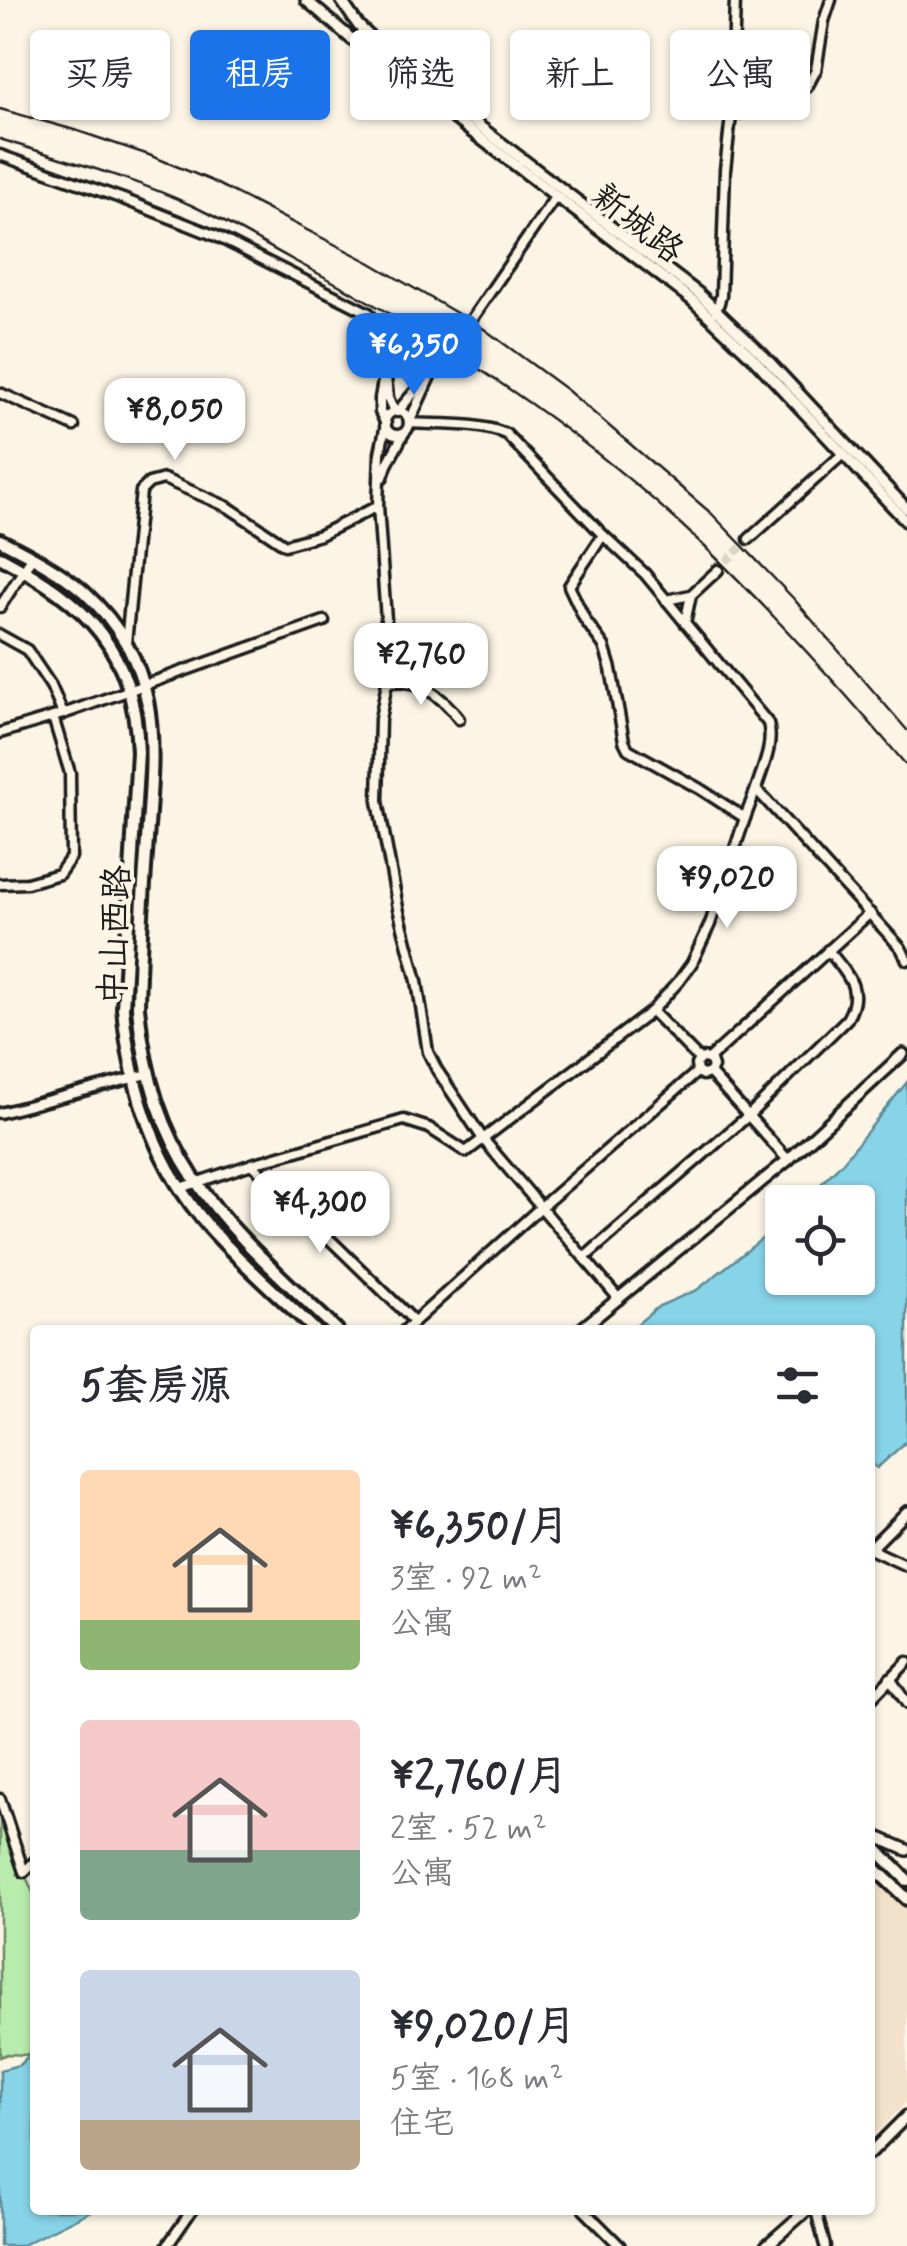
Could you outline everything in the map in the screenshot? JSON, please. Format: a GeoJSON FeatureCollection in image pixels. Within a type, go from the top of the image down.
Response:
{"type":"FeatureCollection","features":[{"type":"Feature","properties":{"kind":"main road","name":"中山西路"},"geometry":{"type":"LineString","coordinates":[[0,540],[66,577],[83,591],[114,625],[144,685],[153,752],[138,1008],[148,1074],[162,1119],[177,1153],[220,1216],[333,1325]]}},
{"type":"Feature","properties":{"kind":"main road","name":"中山西路"},"geometry":{"type":"LineString","coordinates":[[0,557],[56,590],[88,618],[112,652],[129,690],[138,752],[122,1008],[132,1078],[147,1124],[180,1188],[208,1226],[310,1325]]}},
{"type":"Feature","properties":{"kind":"main road"},"geometry":{"type":"LineString","coordinates":[[875,1848],[907,1880]]}},
{"type":"Feature","properties":{"kind":"main road"},"geometry":{"type":"LineString","coordinates":[[875,1869],[907,1898]]}},
{"type":"Feature","properties":{"kind":"street","name":"新城路"},"geometry":{"type":"LineString","coordinates":[[306,0],[362,48],[714,314],[907,522]]}},
{"type":"Feature","properties":{"kind":"street","name":"新城路"},"geometry":{"type":"LineString","coordinates":[[342,0],[358,25],[400,65],[714,314],[772,366],[907,509]]}},
{"type":"Feature","properties":{"kind":"street"},"geometry":{"type":"LineString","coordinates":[[735,30],[736,0]]}},
{"type":"Feature","properties":{"kind":"street"},"geometry":{"type":"LineString","coordinates":[[810,83],[831,0]]}},
{"type":"Feature","properties":{"kind":"street"},"geometry":{"type":"LineString","coordinates":[[714,314],[721,296],[725,170],[731,120]]}},
{"type":"Feature","properties":{"kind":"street"},"geometry":{"type":"LineString","coordinates":[[0,155],[124,198],[216,236],[369,314],[382,334],[388,398],[409,423]]}},
{"type":"Feature","properties":{"kind":"street"},"geometry":{"type":"LineString","coordinates":[[473,317],[556,196]]}},
{"type":"Feature","properties":{"kind":"street"},"geometry":{"type":"LineString","coordinates":[[380,486],[444,353]]}},
{"type":"Feature","properties":{"kind":"street"},"geometry":{"type":"LineString","coordinates":[[385,370],[380,406],[391,433],[405,432]]}},
{"type":"Feature","properties":{"kind":"street"},"geometry":{"type":"LineString","coordinates":[[432,372],[388,417],[380,453],[378,506],[387,683],[380,720],[378,802],[398,908],[417,981],[424,1036],[437,1070],[483,1138],[619,1299]]}},
{"type":"Feature","properties":{"kind":"street"},"geometry":{"type":"LineString","coordinates":[[0,393],[74,426]]}},
{"type":"Feature","properties":{"kind":"street"},"geometry":{"type":"LineString","coordinates":[[180,1188],[404,1120],[429,1128],[466,1152],[652,1011],[680,982],[702,942],[770,745],[768,722],[645,574],[506,434],[409,423]]}},
{"type":"Feature","properties":{"kind":"street"},"geometry":{"type":"LineString","coordinates":[[750,539],[843,454]]}},
{"type":"Feature","properties":{"kind":"street"},"geometry":{"type":"LineString","coordinates":[[126,644],[141,491],[149,483],[164,479],[228,506],[285,545],[320,536],[378,506]]}},
{"type":"Feature","properties":{"kind":"street"},"geometry":{"type":"LineString","coordinates":[[603,535],[569,586],[584,620],[604,646],[628,749],[745,818]]}},
{"type":"Feature","properties":{"kind":"street"},"geometry":{"type":"LineString","coordinates":[[0,607],[32,557]]}},
{"type":"Feature","properties":{"kind":"street"},"geometry":{"type":"LineString","coordinates":[[666,600],[691,595],[718,570]]}},
{"type":"Feature","properties":{"kind":"street"},"geometry":{"type":"LineString","coordinates":[[685,622],[691,595]]}},
{"type":"Feature","properties":{"kind":"street"},"geometry":{"type":"LineString","coordinates":[[0,733],[324,621]]}},
{"type":"Feature","properties":{"kind":"street"},"geometry":{"type":"LineString","coordinates":[[0,634],[28,650],[51,686],[70,773],[71,857],[60,874],[27,883],[0,884]]}},
{"type":"Feature","properties":{"kind":"street"},"geometry":{"type":"LineString","coordinates":[[387,683],[420,685],[446,703],[459,720]]}},
{"type":"Feature","properties":{"kind":"street"},"geometry":{"type":"LineString","coordinates":[[756,789],[907,960]]}},
{"type":"Feature","properties":{"kind":"street"},"geometry":{"type":"LineString","coordinates":[[710,1073],[703,1075],[696,1065],[870,914]]}},
{"type":"Feature","properties":{"kind":"street"},"geometry":{"type":"LineString","coordinates":[[584,1258],[750,1115],[844,1023],[855,994],[852,982],[828,950]]}},
{"type":"Feature","properties":{"kind":"street"},"geometry":{"type":"LineString","coordinates":[[652,1011],[713,1064],[710,1073]]}},
{"type":"Feature","properties":{"kind":"street"},"geometry":{"type":"LineString","coordinates":[[586,1325],[788,1160],[905,1052]]}},
{"type":"Feature","properties":{"kind":"street"},"geometry":{"type":"LineString","coordinates":[[410,1325],[698,1072]]}},
{"type":"Feature","properties":{"kind":"street"},"geometry":{"type":"LineString","coordinates":[[710,1073],[788,1160]]}},
{"type":"Feature","properties":{"kind":"street"},"geometry":{"type":"LineString","coordinates":[[0,1113],[148,1074]]}},
{"type":"Feature","properties":{"kind":"street"},"geometry":{"type":"LineString","coordinates":[[252,1164],[414,1321]]}},
{"type":"Feature","properties":{"kind":"street"},"geometry":{"type":"LineString","coordinates":[[875,1544],[907,1512]]}},
{"type":"Feature","properties":{"kind":"street"},"geometry":{"type":"LineString","coordinates":[[875,1551],[907,1566]]}},
{"type":"Feature","properties":{"kind":"street"},"geometry":{"type":"LineString","coordinates":[[875,1694],[907,1662]]}},
{"type":"Feature","properties":{"kind":"street"},"geometry":{"type":"LineString","coordinates":[[890,1678],[907,1704]]}},
{"type":"Feature","properties":{"kind":"street"},"geometry":{"type":"LineString","coordinates":[[0,1799],[24,1872],[30,1866]]}},
{"type":"Feature","properties":{"kind":"street"},"geometry":{"type":"LineString","coordinates":[[875,1836],[907,1850]]}},
{"type":"Feature","properties":{"kind":"street"},"geometry":{"type":"LineString","coordinates":[[875,2148],[907,2116]]}},
{"type":"Feature","properties":{"kind":"street"},"geometry":{"type":"LineString","coordinates":[[167,2246],[189,2215]]}},
{"type":"Feature","properties":{"kind":"street"},"geometry":{"type":"LineString","coordinates":[[589,2215],[620,2246]]}},
{"type":"Feature","properties":{"kind":"street"},"geometry":{"type":"LineString","coordinates":[[766,2246],[801,2215]]}},
{"type":"Feature","properties":{"kind":"street"},"geometry":{"type":"LineString","coordinates":[[817,2215],[826,2246]]}},
{"type":"Feature","properties":{"kind":"shaded area"},"geometry":{"type":"Polygon","coordinates":[[[875,1877],[907,1909],[907,2102],[875,2134],[875,1877]]]}},
{"type":"Feature","properties":{"kind":"green space"},"geometry":{"type":"Polygon","coordinates":[[[0,1803],[16,1860],[30,1886],[30,2052],[0,2057],[0,1803]]]}},
{"type":"Feature","properties":{"kind":"water"},"geometry":{"type":"Polygon","coordinates":[[[907,1082],[907,1441],[877,1468],[875,1325],[636,1325],[659,1306],[697,1290],[765,1236],[765,1295],[875,1295],[875,1185],[820,1185],[907,1082]]]}},
{"type":"Feature","properties":{"kind":"water"},"geometry":{"type":"Polygon","coordinates":[[[30,2055],[30,2215],[83,2215],[20,2246],[0,2246],[0,2070],[19,2065],[30,2055]]]}},
{"type":"Feature","properties":{"kind":"tunnel"},"geometry":{"type":"LineString","coordinates":[[445,353],[473,317]]}},
{"type":"Feature","properties":{"kind":"tunnel"},"geometry":{"type":"LineString","coordinates":[[718,570],[749,539]]}},
{"type":"Feature","properties":{"kind":"railway"},"geometry":{"type":"LineString","coordinates":[[0,109],[149,155],[210,180],[369,262],[484,329],[567,390],[712,514],[793,598],[907,730]]}},
{"type":"Feature","properties":{"kind":"railway"},"geometry":{"type":"LineString","coordinates":[[0,139],[122,178],[206,212],[402,321],[507,388],[608,462],[702,544],[807,652],[907,766]]}}]}
